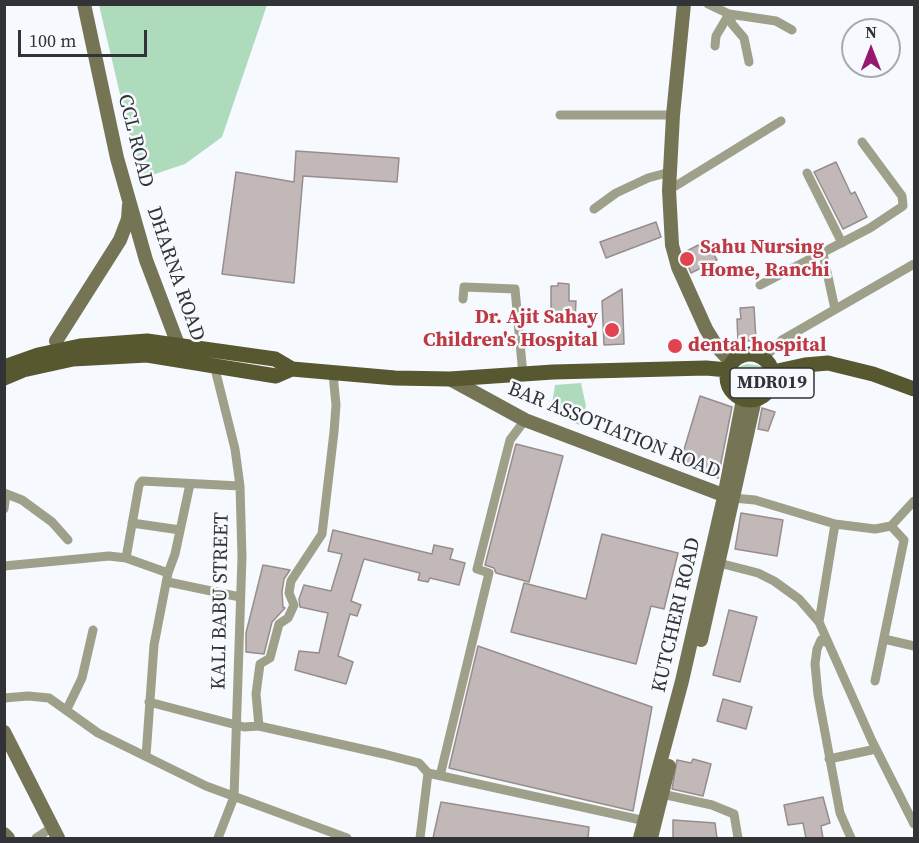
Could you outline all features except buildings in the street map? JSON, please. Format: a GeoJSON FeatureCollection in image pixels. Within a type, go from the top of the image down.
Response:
{"type":"FeatureCollection","features":[{"type":"Feature","properties":{"kind":"main road","name":"CCL ROAD"},"geometry":{"type":"LineString","coordinates":[[56,341],[120,240],[128,219],[130,200],[117,158],[84,4]]}},
{"type":"Feature","properties":{"kind":"main road"},"geometry":{"type":"LineString","coordinates":[[684,4],[673,115],[669,190],[672,245],[678,267],[706,329],[730,367]]}},
{"type":"Feature","properties":{"kind":"main road","name":"DHARNA ROAD"},"geometry":{"type":"LineString","coordinates":[[130,200],[146,260],[183,360]]}},
{"type":"Feature","properties":{"kind":"main road"},"geometry":{"type":"LineString","coordinates":[[706,329],[710,355],[706,368]]}},
{"type":"Feature","properties":{"kind":"main road"},"geometry":{"type":"LineString","coordinates":[[4,357],[26,348],[66,339],[81,352]]}},
{"type":"Feature","properties":{"kind":"main road"},"geometry":{"type":"LineString","coordinates":[[4,367],[38,355],[81,352],[147,341],[275,359],[292,369],[333,374],[450,379],[730,367]]}},
{"type":"Feature","properties":{"kind":"main road"},"geometry":{"type":"LineString","coordinates":[[4,387],[23,380],[69,370],[81,352]]}},
{"type":"Feature","properties":{"kind":"main road"},"geometry":{"type":"LineString","coordinates":[[4,378],[81,352],[147,355],[276,376],[292,369]]}},
{"type":"Feature","properties":{"kind":"main road","name":"MDR019"},"geometry":{"type":"LineString","coordinates":[[747,354],[764,358],[773,372],[770,389],[749,399],[730,387],[730,367],[747,354]]}},
{"type":"Feature","properties":{"kind":"main road","name":"MDR019"},"geometry":{"type":"LineString","coordinates":[[773,372],[828,363],[873,374],[915,389]]}},
{"type":"Feature","properties":{"kind":"main road","name":"BAR ASSOTIATION ROAD"},"geometry":{"type":"LineString","coordinates":[[450,379],[525,420],[729,497]]}},
{"type":"Feature","properties":{"kind":"main road"},"geometry":{"type":"LineString","coordinates":[[651,838],[650,822],[662,794],[719,563],[729,497],[749,399]]}},
{"type":"Feature","properties":{"kind":"main road","name":"KUTCHERI ROAD"},"geometry":{"type":"LineString","coordinates":[[640,838],[650,822],[682,681],[729,497]]}},
{"type":"Feature","properties":{"kind":"main road"},"geometry":{"type":"LineString","coordinates":[[4,732],[56,833]]}},
{"type":"Feature","properties":{"kind":"main road"},"geometry":{"type":"LineString","coordinates":[[4,834],[8,838]]}},
{"type":"Feature","properties":{"kind":"street"},"geometry":{"type":"LineString","coordinates":[[708,4],[729,14],[776,21],[792,30]]}},
{"type":"Feature","properties":{"kind":"street"},"geometry":{"type":"LineString","coordinates":[[715,46],[716,36],[729,14]]}},
{"type":"Feature","properties":{"kind":"street"},"geometry":{"type":"LineString","coordinates":[[729,14],[732,24],[744,38],[749,62]]}},
{"type":"Feature","properties":{"kind":"street"},"geometry":{"type":"LineString","coordinates":[[560,115],[673,115]]}},
{"type":"Feature","properties":{"kind":"street"},"geometry":{"type":"LineString","coordinates":[[669,190],[781,121]]}},
{"type":"Feature","properties":{"kind":"street"},"geometry":{"type":"LineString","coordinates":[[760,285],[823,254],[901,208],[904,202],[890,178],[862,142]]}},
{"type":"Feature","properties":{"kind":"street"},"geometry":{"type":"LineString","coordinates":[[594,209],[616,193],[648,178],[670,172]]}},
{"type":"Feature","properties":{"kind":"street"},"geometry":{"type":"LineString","coordinates":[[807,173],[842,243]]}},
{"type":"Feature","properties":{"kind":"street"},"geometry":{"type":"LineString","coordinates":[[823,254],[835,309]]}},
{"type":"Feature","properties":{"kind":"street"},"geometry":{"type":"LineString","coordinates":[[764,358],[782,340],[915,264]]}},
{"type":"Feature","properties":{"kind":"street"},"geometry":{"type":"LineString","coordinates":[[463,299],[464,287],[515,289],[523,375]]}},
{"type":"Feature","properties":{"kind":"street","name":"KALI BABU STREET"},"geometry":{"type":"LineString","coordinates":[[214,365],[232,430],[240,486],[240,597],[234,797],[218,838]]}},
{"type":"Feature","properties":{"kind":"street"},"geometry":{"type":"LineString","coordinates":[[259,726],[256,694],[259,669],[261,664],[270,658],[279,624],[288,618],[294,605],[289,593],[291,581],[322,534],[336,405],[333,374]]}},
{"type":"Feature","properties":{"kind":"street"},"geometry":{"type":"LineString","coordinates":[[440,776],[489,573],[477,570],[510,440],[525,420]]}},
{"type":"Feature","properties":{"kind":"street"},"geometry":{"type":"LineString","coordinates":[[126,558],[139,485],[142,481],[240,486]]}},
{"type":"Feature","properties":{"kind":"street"},"geometry":{"type":"LineString","coordinates":[[146,756],[154,645],[190,484]]}},
{"type":"Feature","properties":{"kind":"street"},"geometry":{"type":"LineString","coordinates":[[4,509],[5,494],[22,500],[52,522],[68,540]]}},
{"type":"Feature","properties":{"kind":"street"},"geometry":{"type":"LineString","coordinates":[[729,497],[755,500],[835,525],[875,530],[891,526],[915,501]]}},
{"type":"Feature","properties":{"kind":"street"},"geometry":{"type":"LineString","coordinates":[[132,523],[180,530]]}},
{"type":"Feature","properties":{"kind":"street"},"geometry":{"type":"LineString","coordinates":[[819,622],[835,525]]}},
{"type":"Feature","properties":{"kind":"street"},"geometry":{"type":"LineString","coordinates":[[874,681],[904,540],[891,526]]}},
{"type":"Feature","properties":{"kind":"street"},"geometry":{"type":"LineString","coordinates":[[4,566],[104,556],[126,558],[168,578],[240,597]]}},
{"type":"Feature","properties":{"kind":"street"},"geometry":{"type":"LineString","coordinates":[[719,563],[759,573],[774,581],[799,599],[819,622],[826,642],[876,749],[915,824]]}},
{"type":"Feature","properties":{"kind":"street"},"geometry":{"type":"LineString","coordinates":[[67,709],[82,678],[93,630]]}},
{"type":"Feature","properties":{"kind":"street"},"geometry":{"type":"LineString","coordinates":[[884,639],[915,646]]}},
{"type":"Feature","properties":{"kind":"street"},"geometry":{"type":"LineString","coordinates":[[826,642],[818,642],[815,664],[840,813],[851,838]]}},
{"type":"Feature","properties":{"kind":"street"},"geometry":{"type":"LineString","coordinates":[[4,698],[28,696],[49,698],[98,733],[146,756],[234,797],[347,838]]}},
{"type":"Feature","properties":{"kind":"street"},"geometry":{"type":"LineString","coordinates":[[149,702],[236,724],[259,726],[419,763],[428,773],[440,776],[600,809],[650,822]]}},
{"type":"Feature","properties":{"kind":"street"},"geometry":{"type":"LineString","coordinates":[[830,759],[876,749]]}},
{"type":"Feature","properties":{"kind":"street"},"geometry":{"type":"LineString","coordinates":[[420,838],[428,773]]}},
{"type":"Feature","properties":{"kind":"street"},"geometry":{"type":"LineString","coordinates":[[662,794],[712,805],[734,814],[738,838]]}},
{"type":"Feature","properties":{"kind":"street"},"geometry":{"type":"LineString","coordinates":[[36,838],[56,833]]}},
{"type":"Feature","properties":{"kind":"green space"},"geometry":{"type":"Polygon","coordinates":[[[99,5],[267,5],[222,137],[185,164],[140,179],[99,5]]]}},
{"type":"Feature","properties":{"kind":"green space"},"geometry":{"type":"Polygon","coordinates":[[[747,364],[762,366],[771,374],[770,381],[754,392],[746,391],[735,381],[735,368],[747,364]]]}},
{"type":"Feature","properties":{"kind":"green space"},"geometry":{"type":"Polygon","coordinates":[[[581,383],[586,406],[579,425],[551,410],[555,385],[581,383]]]}},
{"type":"Feature","properties":{"kind":"place","name":"Sahu Nursing Home, Ranchi"},"geometry":{"type":"Point","coordinates":[687,259]}},
{"type":"Feature","properties":{"kind":"place","name":"Dr. Ajit Sahay Children's Hospital"},"geometry":{"type":"Point","coordinates":[612,330]}},
{"type":"Feature","properties":{"kind":"place","name":"dental hospital"},"geometry":{"type":"Point","coordinates":[675,346]}}]}
